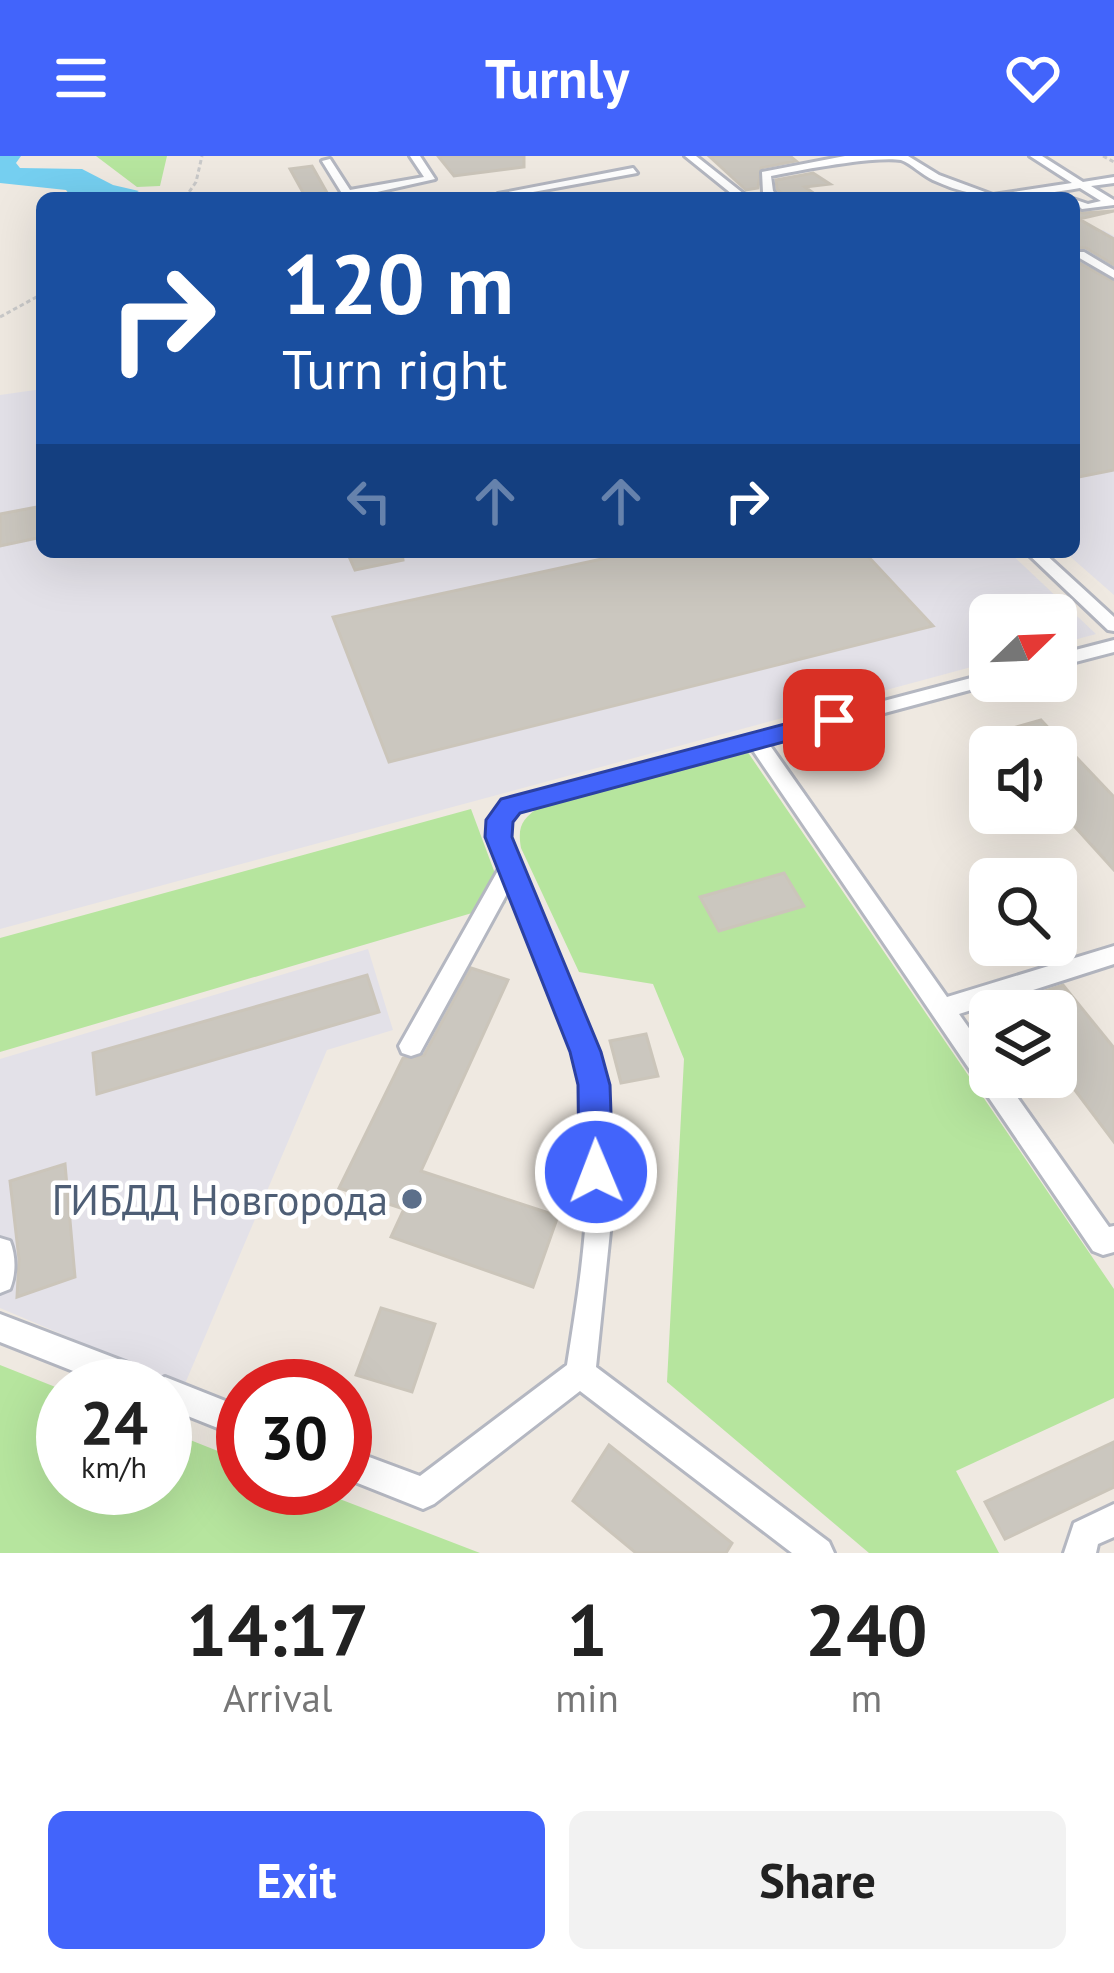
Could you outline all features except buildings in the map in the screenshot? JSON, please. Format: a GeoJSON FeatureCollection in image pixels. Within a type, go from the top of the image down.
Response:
{"type":"FeatureCollection","features":[{"type":"Feature","properties":{"kind":"street"},"geometry":{"type":"LineString","coordinates":[[381,192],[430,179],[415,156]]}},
{"type":"Feature","properties":{"kind":"street"},"geometry":{"type":"LineString","coordinates":[[690,156],[736,192]]}},
{"type":"Feature","properties":{"kind":"street"},"geometry":{"type":"LineString","coordinates":[[768,192],[766,174],[855,157],[899,156],[935,177],[976,192]]}},
{"type":"Feature","properties":{"kind":"street"},"geometry":{"type":"LineString","coordinates":[[1035,156],[1111,203],[1080,204]]}},
{"type":"Feature","properties":{"kind":"street"},"geometry":{"type":"LineString","coordinates":[[327,161],[346,192]]}},
{"type":"Feature","properties":{"kind":"street"},"geometry":{"type":"LineString","coordinates":[[514,192],[633,171]]}},
{"type":"Feature","properties":{"kind":"street"},"geometry":{"type":"LineString","coordinates":[[1034,192],[1114,180]]}},
{"type":"Feature","properties":{"kind":"street"},"geometry":{"type":"LineString","coordinates":[[1055,189],[1060,192]]}},
{"type":"Feature","properties":{"kind":"street"},"geometry":{"type":"LineString","coordinates":[[1080,254],[1114,275]]}},
{"type":"Feature","properties":{"kind":"street"},"geometry":{"type":"LineString","coordinates":[[1040,558],[1114,626]]}},
{"type":"Feature","properties":{"kind":"street"},"geometry":{"type":"LineString","coordinates":[[1077,656],[1114,646]]}},
{"type":"Feature","properties":{"kind":"street"},"geometry":{"type":"LineString","coordinates":[[372,1473],[423,1493],[580,1373],[598,1258],[594,1085],[498,837],[500,820],[511,806],[969,684]]}},
{"type":"Feature","properties":{"kind":"street"},"geometry":{"type":"LineString","coordinates":[[756,740],[1103,1242],[1114,1239]]}},
{"type":"Feature","properties":{"kind":"street"},"geometry":{"type":"LineString","coordinates":[[411,1046],[510,868]]}},
{"type":"Feature","properties":{"kind":"street"},"geometry":{"type":"LineString","coordinates":[[942,1009],[1114,955]]}},
{"type":"Feature","properties":{"kind":"street"},"geometry":{"type":"LineString","coordinates":[[0,1251],[0,1279]]}},
{"type":"Feature","properties":{"kind":"street"},"geometry":{"type":"LineString","coordinates":[[0,1328],[79,1359]]}},
{"type":"Feature","properties":{"kind":"street"},"geometry":{"type":"LineString","coordinates":[[580,1373],[818,1553]]}},
{"type":"Feature","properties":{"kind":"street"},"geometry":{"type":"LineString","coordinates":[[1080,1553],[1085,1534],[1114,1520]]}},
{"type":"Feature","properties":{"kind":"path"},"geometry":{"type":"LineString","coordinates":[[189,192],[202,156]]}},
{"type":"Feature","properties":{"kind":"path"},"geometry":{"type":"LineString","coordinates":[[1103,156],[1114,162]]}},
{"type":"Feature","properties":{"kind":"path"},"geometry":{"type":"LineString","coordinates":[[0,317],[36,297]]}},
{"type":"Feature","properties":{"kind":"shaded area"},"geometry":{"type":"Polygon","coordinates":[[[1103,230],[1114,236],[1114,595],[1072,558],[1080,558],[1080,234],[1103,230]]]}},
{"type":"Feature","properties":{"kind":"shaded area"},"geometry":{"type":"Polygon","coordinates":[[[36,390],[36,558],[1015,558],[1054,594],[969,594],[969,668],[0,929],[0,395],[36,390]]]}},
{"type":"Feature","properties":{"kind":"shaded area"},"geometry":{"type":"Polygon","coordinates":[[[1077,616],[1096,634],[1077,639],[1077,616]]]}},
{"type":"Feature","properties":{"kind":"shaded area"},"geometry":{"type":"Polygon","coordinates":[[[368,949],[393,1030],[327,1050],[192,1367],[192,1359],[120,1359],[0,1308],[0,1059],[368,949]]]}},
{"type":"Feature","properties":{"kind":"green space"},"geometry":{"type":"Polygon","coordinates":[[[96,156],[167,156],[160,186],[137,187],[96,156]]]}},
{"type":"Feature","properties":{"kind":"green space"},"geometry":{"type":"Polygon","coordinates":[[[747,751],[969,1076],[969,1098],[984,1098],[1114,1289],[1114,1398],[956,1471],[999,1553],[869,1553],[667,1382],[684,1059],[653,984],[579,972],[521,848],[525,819],[540,806],[747,751]]]}},
{"type":"Feature","properties":{"kind":"green space"},"geometry":{"type":"Polygon","coordinates":[[[471,809],[506,903],[0,1052],[0,938],[471,809]]]}},
{"type":"Feature","properties":{"kind":"green space"},"geometry":{"type":"Polygon","coordinates":[[[0,1365],[36,1379],[36,1515],[192,1515],[192,1441],[216,1450],[216,1515],[372,1511],[480,1553],[0,1553],[0,1365]]]}},
{"type":"Feature","properties":{"kind":"water"},"geometry":{"type":"Polygon","coordinates":[[[0,156],[21,156],[16,163],[20,168],[82,169],[113,185],[139,191],[68,192],[0,183],[0,156]]]}},
{"type":"Feature","properties":{"kind":"place","name":"ГИБДД Новгорода"},"geometry":{"type":"Point","coordinates":[412,1199]}},
{"type":"Feature","properties":{"kind":"route"},"geometry":{"type":"LineString","coordinates":[[596,1172],[594,1085],[498,837],[500,820],[511,806],[834,720]]}}]}
